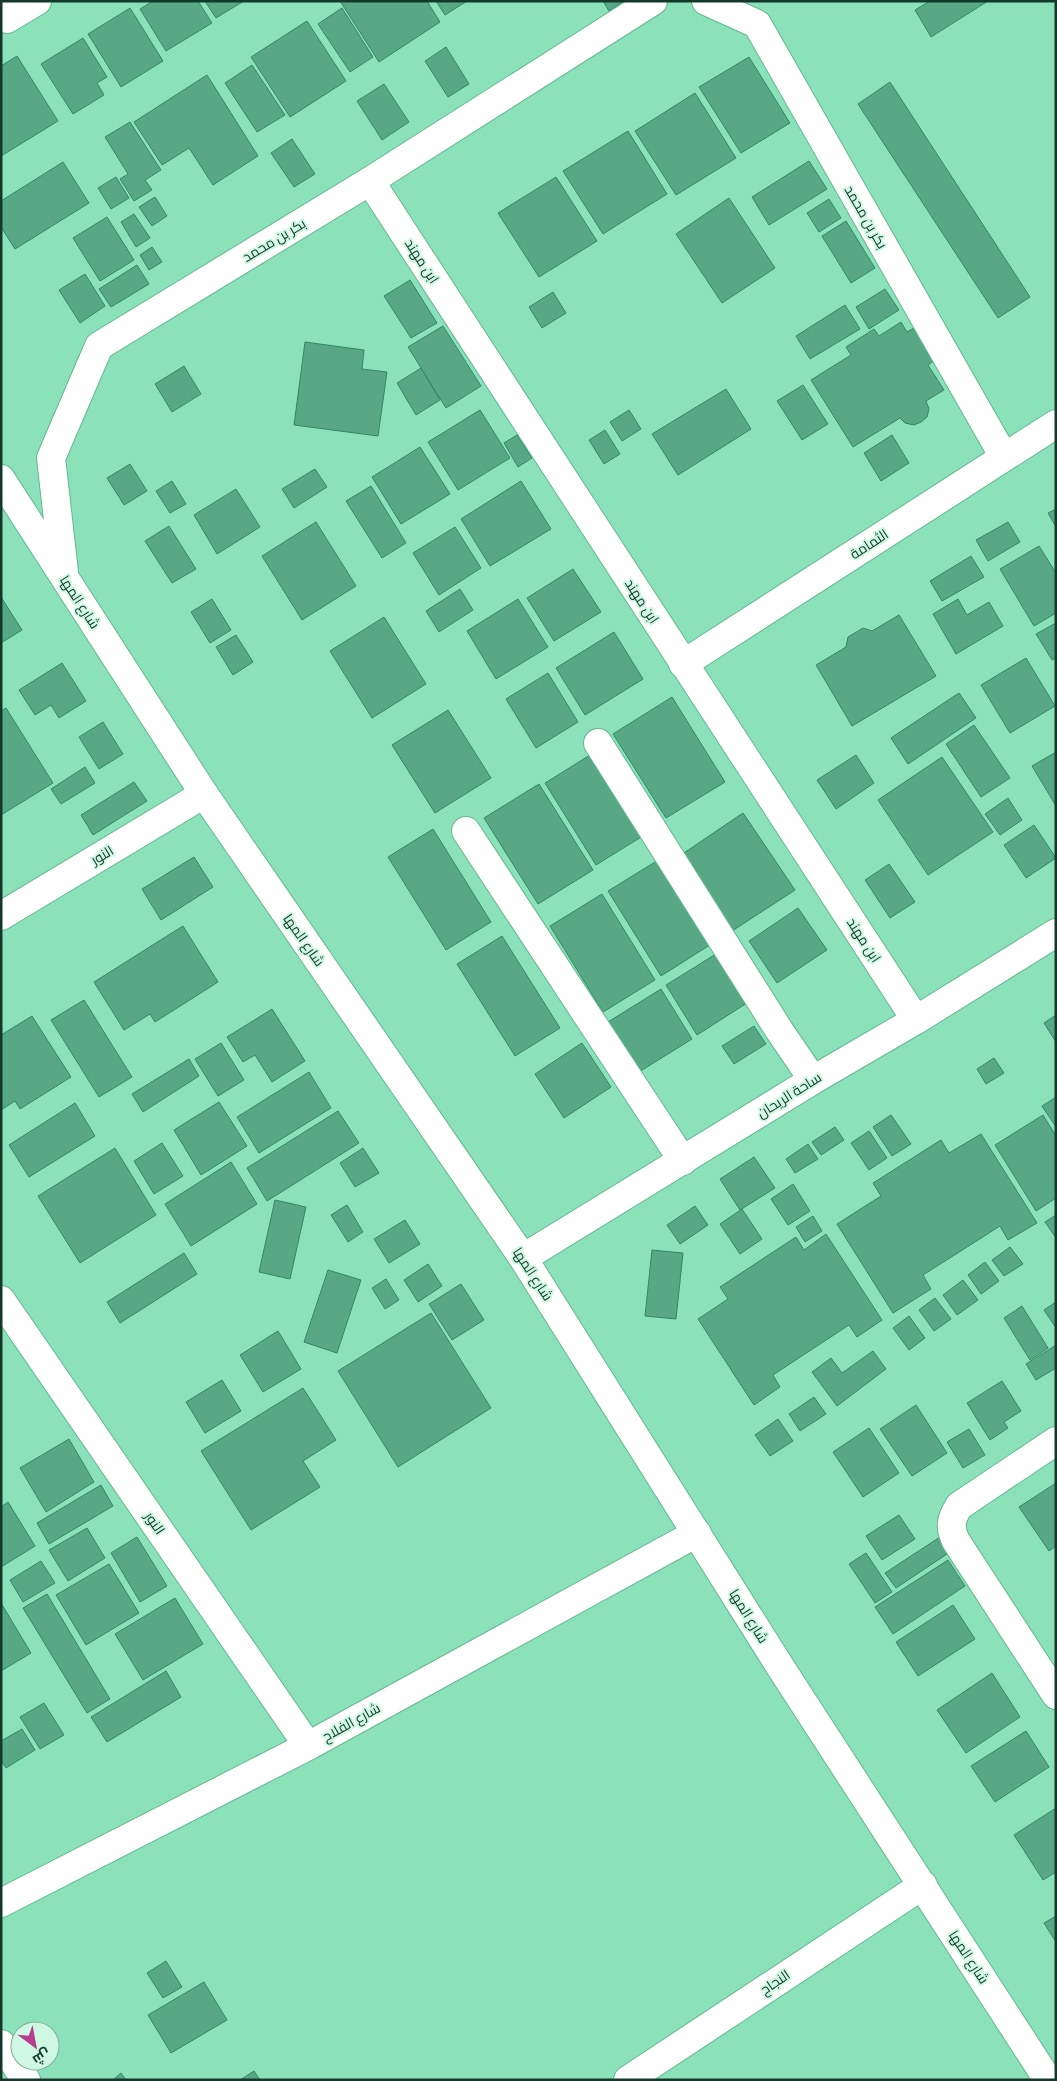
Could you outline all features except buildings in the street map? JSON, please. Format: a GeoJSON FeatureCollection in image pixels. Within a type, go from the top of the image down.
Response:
{"type":"FeatureCollection","features":[{"type":"Feature","properties":{"kind":"street"},"geometry":{"type":"LineString","coordinates":[[1,9],[7,19],[36,1]]}},
{"type":"Feature","properties":{"kind":"street","name":"بكر بن محمد"},"geometry":{"type":"LineString","coordinates":[[65,578],[51,458],[99,346],[370,181],[653,1]]}},
{"type":"Feature","properties":{"kind":"street","name":"بكر بن محمد"},"geometry":{"type":"LineString","coordinates":[[706,1],[750,12],[1004,458]]}},
{"type":"Feature","properties":{"kind":"street","name":"ابن مهند"},"geometry":{"type":"LineString","coordinates":[[370,181],[916,1020]]}},
{"type":"Feature","properties":{"kind":"street","name":"الثمامة"},"geometry":{"type":"LineString","coordinates":[[683,664],[1056,424]]}},
{"type":"Feature","properties":{"kind":"street","name":"شارع المها"},"geometry":{"type":"LineString","coordinates":[[1,479],[204,794],[523,1258],[781,1668],[923,1885],[1041,2075]]}},
{"type":"Feature","properties":{"kind":"street"},"geometry":{"type":"LineString","coordinates":[[598,743],[779,1030],[813,1080]]}},
{"type":"Feature","properties":{"kind":"street","name":"النور"},"geometry":{"type":"LineString","coordinates":[[1,916],[204,794]]}},
{"type":"Feature","properties":{"kind":"street"},"geometry":{"type":"LineString","coordinates":[[466,831],[682,1161]]}},
{"type":"Feature","properties":{"kind":"street","name":"ساحة الريحان"},"geometry":{"type":"LineString","coordinates":[[523,1258],[1056,933]]}},
{"type":"Feature","properties":{"kind":"street","name":"النور"},"geometry":{"type":"LineString","coordinates":[[6,1318],[308,1746]]}},
{"type":"Feature","properties":{"kind":"street"},"geometry":{"type":"LineString","coordinates":[[1056,1441],[959,1506],[951,1523],[956,1541],[1056,1694]]}},
{"type":"Feature","properties":{"kind":"street","name":"شارع الفلاح"},"geometry":{"type":"LineString","coordinates":[[1,1903],[308,1746],[697,1533]]}},
{"type":"Feature","properties":{"kind":"street","name":"النجاح"},"geometry":{"type":"LineString","coordinates":[[628,2080],[923,1885]]}},
{"type":"Feature","properties":{"kind":"street"},"geometry":{"type":"LineString","coordinates":[[1,2044],[26,2080]]}}]}
